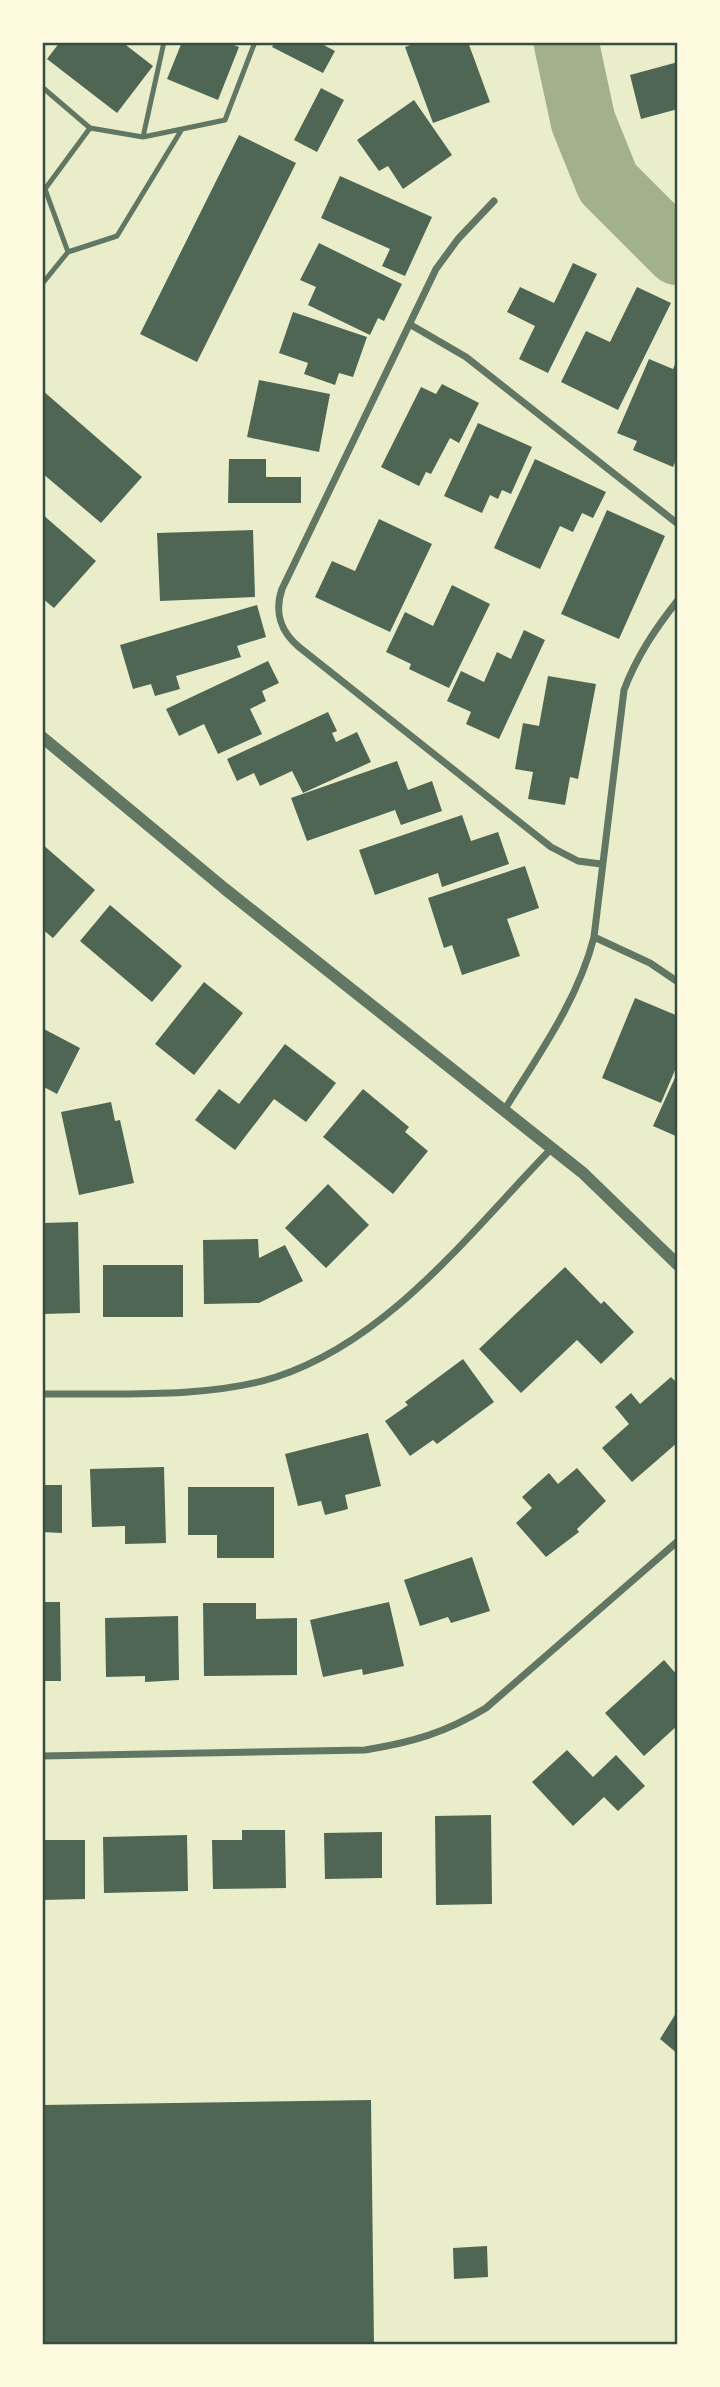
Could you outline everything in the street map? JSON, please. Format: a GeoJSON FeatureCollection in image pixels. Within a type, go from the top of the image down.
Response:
{"type":"FeatureCollection","features":[{"type":"Feature","properties":{"kind":"street"},"geometry":{"type":"LineString","coordinates":[[494,201],[446,253],[282,589],[278,603],[282,626],[299,647],[551,847],[578,860],[601,864]]}},
{"type":"Feature","properties":{"kind":"street"},"geometry":{"type":"LineString","coordinates":[[411,325],[466,356],[678,524]]}},
{"type":"Feature","properties":{"kind":"street"},"geometry":{"type":"LineString","coordinates":[[505,1109],[569,1003],[587,965],[594,937],[624,690],[635,662],[653,631],[678,600]]}},
{"type":"Feature","properties":{"kind":"street"},"geometry":{"type":"LineString","coordinates":[[42,737],[225,889],[583,1173],[678,1265]]}},
{"type":"Feature","properties":{"kind":"street"},"geometry":{"type":"LineString","coordinates":[[594,937],[650,963],[678,982]]}},
{"type":"Feature","properties":{"kind":"street"},"geometry":{"type":"LineString","coordinates":[[42,1394],[198,1391],[275,1378],[346,1347],[422,1282],[552,1148]]}},
{"type":"Feature","properties":{"kind":"street"},"geometry":{"type":"LineString","coordinates":[[42,1756],[365,1750],[420,1739],[452,1728],[486,1708],[678,1541]]}},
{"type":"Feature","properties":{"kind":"lane"},"geometry":{"type":"LineString","coordinates":[[143,137],[164,42]]}},
{"type":"Feature","properties":{"kind":"lane"},"geometry":{"type":"LineString","coordinates":[[42,87],[90,128],[143,137],[225,120],[255,42]]}},
{"type":"Feature","properties":{"kind":"lane"},"geometry":{"type":"LineString","coordinates":[[68,251],[45,189],[90,128]]}},
{"type":"Feature","properties":{"kind":"lane"},"geometry":{"type":"LineString","coordinates":[[42,284],[68,251],[117,236],[182,129]]}},
{"type":"Feature","properties":{"kind":"building"},"geometry":{"type":"Polygon","coordinates":[[[60,42],[122,42],[153,66],[117,113],[47,59],[60,42]]]}},
{"type":"Feature","properties":{"kind":"building"},"geometry":{"type":"Polygon","coordinates":[[[182,42],[226,42],[239,47],[218,100],[167,79],[182,42]]]}},
{"type":"Feature","properties":{"kind":"building"},"geometry":{"type":"Polygon","coordinates":[[[275,42],[318,42],[335,51],[323,73],[272,47],[275,42]]]}},
{"type":"Feature","properties":{"kind":"building"},"geometry":{"type":"Polygon","coordinates":[[[418,42],[468,42],[490,102],[433,123],[405,47],[418,42]]]}},
{"type":"Feature","properties":{"kind":"building"},"geometry":{"type":"Polygon","coordinates":[[[678,62],[678,109],[641,119],[630,75],[678,62]]]}},
{"type":"Feature","properties":{"kind":"building"},"geometry":{"type":"Polygon","coordinates":[[[321,88],[344,100],[317,152],[294,140],[321,88]]]}},
{"type":"Feature","properties":{"kind":"building"},"geometry":{"type":"Polygon","coordinates":[[[414,100],[452,155],[403,189],[388,166],[379,171],[357,140],[414,100]]]}},
{"type":"Feature","properties":{"kind":"building"},"geometry":{"type":"Polygon","coordinates":[[[239,135],[296,163],[197,362],[140,334],[239,135]]]}},
{"type":"Feature","properties":{"kind":"building"},"geometry":{"type":"Polygon","coordinates":[[[340,176],[432,217],[405,276],[382,266],[390,249],[321,218],[340,176]]]}},
{"type":"Feature","properties":{"kind":"building"},"geometry":{"type":"Polygon","coordinates":[[[319,243],[402,284],[384,321],[378,318],[370,335],[308,305],[316,287],[300,280],[319,243]]]}},
{"type":"Feature","properties":{"kind":"building"},"geometry":{"type":"Polygon","coordinates":[[[573,263],[597,274],[548,373],[519,359],[535,326],[507,312],[520,287],[554,303],[573,263]]]}},
{"type":"Feature","properties":{"kind":"building"},"geometry":{"type":"Polygon","coordinates":[[[637,287],[671,303],[618,410],[561,382],[586,331],[610,342],[637,287]]]}},
{"type":"Feature","properties":{"kind":"building"},"geometry":{"type":"Polygon","coordinates":[[[293,312],[367,337],[353,377],[339,373],[335,385],[304,374],[308,363],[279,353],[293,312]]]}},
{"type":"Feature","properties":{"kind":"building"},"geometry":{"type":"Polygon","coordinates":[[[678,357],[678,455],[673,467],[633,450],[637,441],[617,433],[649,359],[673,369],[678,357]]]}},
{"type":"Feature","properties":{"kind":"building"},"geometry":{"type":"Polygon","coordinates":[[[259,380],[330,394],[319,452],[247,437],[259,380]]]}},
{"type":"Feature","properties":{"kind":"building"},"geometry":{"type":"Polygon","coordinates":[[[442,384],[479,403],[459,443],[450,438],[431,474],[426,472],[419,486],[381,467],[421,387],[436,394],[442,384]]]}},
{"type":"Feature","properties":{"kind":"building"},"geometry":{"type":"Polygon","coordinates":[[[42,390],[142,477],[101,523],[42,473],[42,390]]]}},
{"type":"Feature","properties":{"kind":"building"},"geometry":{"type":"Polygon","coordinates":[[[478,423],[532,447],[511,494],[502,490],[498,499],[490,495],[482,513],[444,496],[478,423]]]}},
{"type":"Feature","properties":{"kind":"building"},"geometry":{"type":"Polygon","coordinates":[[[229,459],[266,459],[266,477],[301,477],[301,503],[228,503],[229,459]]]}},
{"type":"Feature","properties":{"kind":"building"},"geometry":{"type":"Polygon","coordinates":[[[535,459],[606,492],[593,518],[582,513],[573,532],[560,526],[540,569],[494,548],[535,459]]]}},
{"type":"Feature","properties":{"kind":"building"},"geometry":{"type":"Polygon","coordinates":[[[607,510],[665,536],[619,639],[561,614],[607,510]]]}},
{"type":"Feature","properties":{"kind":"building"},"geometry":{"type":"Polygon","coordinates":[[[42,514],[96,561],[54,608],[42,598],[42,514]]]}},
{"type":"Feature","properties":{"kind":"building"},"geometry":{"type":"Polygon","coordinates":[[[379,519],[432,544],[390,632],[315,597],[332,561],[355,571],[379,519]]]}},
{"type":"Feature","properties":{"kind":"building"},"geometry":{"type":"Polygon","coordinates":[[[253,530],[255,597],[160,601],[157,533],[253,530]]]}},
{"type":"Feature","properties":{"kind":"building"},"geometry":{"type":"Polygon","coordinates":[[[452,585],[490,604],[449,688],[409,669],[411,664],[386,652],[405,612],[433,626],[452,585]]]}},
{"type":"Feature","properties":{"kind":"building"},"geometry":{"type":"Polygon","coordinates":[[[257,605],[266,637],[237,646],[241,657],[176,676],[180,689],[155,696],[151,684],[133,689],[120,645],[257,605]]]}},
{"type":"Feature","properties":{"kind":"building"},"geometry":{"type":"Polygon","coordinates":[[[524,630],[545,640],[499,739],[466,724],[471,712],[447,701],[461,671],[484,682],[497,652],[511,659],[524,630]]]}},
{"type":"Feature","properties":{"kind":"building"},"geometry":{"type":"Polygon","coordinates":[[[268,661],[279,683],[262,691],[266,701],[250,709],[262,734],[218,754],[204,724],[179,736],[166,709],[268,661]]]}},
{"type":"Feature","properties":{"kind":"building"},"geometry":{"type":"Polygon","coordinates":[[[548,676],[596,684],[578,779],[570,777],[565,805],[528,799],[533,772],[515,769],[523,723],[539,726],[548,676]]]}},
{"type":"Feature","properties":{"kind":"building"},"geometry":{"type":"Polygon","coordinates":[[[328,712],[337,731],[332,733],[336,742],[357,732],[371,762],[303,793],[292,771],[260,786],[254,773],[237,781],[227,759],[328,712]]]}},
{"type":"Feature","properties":{"kind":"building"},"geometry":{"type":"Polygon","coordinates":[[[397,761],[408,790],[432,781],[442,811],[401,825],[395,810],[307,841],[291,798],[397,761]]]}},
{"type":"Feature","properties":{"kind":"building"},"geometry":{"type":"Polygon","coordinates":[[[462,815],[471,841],[498,832],[509,864],[442,887],[438,873],[375,895],[359,850],[462,815]]]}},
{"type":"Feature","properties":{"kind":"building"},"geometry":{"type":"Polygon","coordinates":[[[42,844],[95,890],[53,938],[42,929],[42,844]]]}},
{"type":"Feature","properties":{"kind":"building"},"geometry":{"type":"Polygon","coordinates":[[[525,866],[539,908],[507,919],[520,956],[462,975],[452,945],[444,948],[428,898],[525,866]]]}},
{"type":"Feature","properties":{"kind":"building"},"geometry":{"type":"Polygon","coordinates":[[[110,905],[182,966],[152,1002],[80,941],[110,905]]]}},
{"type":"Feature","properties":{"kind":"building"},"geometry":{"type":"Polygon","coordinates":[[[204,982],[243,1013],[194,1075],[155,1044],[204,982]]]}},
{"type":"Feature","properties":{"kind":"building"},"geometry":{"type":"Polygon","coordinates":[[[635,998],[678,1016],[678,1063],[661,1103],[602,1078],[635,998]]]}},
{"type":"Feature","properties":{"kind":"building"},"geometry":{"type":"Polygon","coordinates":[[[42,1028],[80,1048],[57,1094],[42,1086],[42,1028]]]}},
{"type":"Feature","properties":{"kind":"building"},"geometry":{"type":"Polygon","coordinates":[[[285,1044],[336,1083],[306,1122],[274,1099],[235,1150],[195,1120],[219,1089],[239,1104],[285,1044]]]}},
{"type":"Feature","properties":{"kind":"building"},"geometry":{"type":"Polygon","coordinates":[[[678,1071],[678,1137],[653,1126],[678,1071]]]}},
{"type":"Feature","properties":{"kind":"building"},"geometry":{"type":"Polygon","coordinates":[[[363,1089],[409,1127],[405,1132],[428,1151],[393,1194],[323,1137],[363,1089]]]}},
{"type":"Feature","properties":{"kind":"building"},"geometry":{"type":"Polygon","coordinates":[[[111,1102],[115,1121],[120,1120],[134,1183],[79,1195],[61,1112],[111,1102]]]}},
{"type":"Feature","properties":{"kind":"building"},"geometry":{"type":"Polygon","coordinates":[[[328,1184],[369,1225],[326,1268],[285,1228],[328,1184]]]}},
{"type":"Feature","properties":{"kind":"building"},"geometry":{"type":"Polygon","coordinates":[[[78,1222],[80,1313],[42,1314],[42,1223],[78,1222]]]}},
{"type":"Feature","properties":{"kind":"building"},"geometry":{"type":"Polygon","coordinates":[[[258,1239],[259,1258],[285,1245],[303,1281],[259,1303],[204,1304],[203,1240],[258,1239]]]}},
{"type":"Feature","properties":{"kind":"building"},"geometry":{"type":"Polygon","coordinates":[[[103,1265],[183,1265],[183,1317],[103,1317],[103,1265]]]}},
{"type":"Feature","properties":{"kind":"building"},"geometry":{"type":"Polygon","coordinates":[[[565,1267],[601,1304],[604,1301],[634,1332],[601,1364],[577,1340],[521,1393],[479,1349],[565,1267]]]}},
{"type":"Feature","properties":{"kind":"building"},"geometry":{"type":"Polygon","coordinates":[[[463,1359],[494,1402],[437,1444],[433,1440],[410,1456],[385,1421],[408,1405],[405,1402],[463,1359]]]}},
{"type":"Feature","properties":{"kind":"building"},"geometry":{"type":"Polygon","coordinates":[[[671,1377],[678,1384],[678,1442],[632,1482],[602,1448],[629,1424],[615,1407],[631,1393],[640,1404],[671,1377]]]}},
{"type":"Feature","properties":{"kind":"building"},"geometry":{"type":"Polygon","coordinates":[[[368,1433],[381,1486],[345,1495],[348,1509],[325,1515],[321,1501],[298,1506],[285,1454],[368,1433]]]}},
{"type":"Feature","properties":{"kind":"building"},"geometry":{"type":"Polygon","coordinates":[[[164,1467],[166,1543],[125,1544],[125,1526],[92,1527],[90,1469],[164,1467]]]}},
{"type":"Feature","properties":{"kind":"building"},"geometry":{"type":"Polygon","coordinates":[[[577,1468],[606,1501],[577,1529],[579,1532],[546,1557],[516,1523],[532,1508],[522,1497],[549,1473],[558,1484],[577,1468]]]}},
{"type":"Feature","properties":{"kind":"building"},"geometry":{"type":"Polygon","coordinates":[[[42,1485],[62,1485],[62,1533],[42,1532],[42,1485]]]}},
{"type":"Feature","properties":{"kind":"building"},"geometry":{"type":"Polygon","coordinates":[[[188,1487],[274,1487],[274,1558],[217,1558],[217,1535],[188,1535],[188,1487]]]}},
{"type":"Feature","properties":{"kind":"building"},"geometry":{"type":"Polygon","coordinates":[[[472,1557],[490,1611],[451,1623],[448,1617],[420,1626],[404,1580],[472,1557]]]}},
{"type":"Feature","properties":{"kind":"building"},"geometry":{"type":"Polygon","coordinates":[[[42,1602],[60,1602],[61,1681],[42,1681],[42,1602]]]}},
{"type":"Feature","properties":{"kind":"building"},"geometry":{"type":"Polygon","coordinates":[[[389,1602],[404,1666],[363,1675],[362,1669],[323,1677],[310,1620],[389,1602]]]}},
{"type":"Feature","properties":{"kind":"building"},"geometry":{"type":"Polygon","coordinates":[[[203,1603],[256,1603],[256,1619],[297,1618],[297,1675],[204,1676],[203,1603]]]}},
{"type":"Feature","properties":{"kind":"building"},"geometry":{"type":"Polygon","coordinates":[[[178,1616],[179,1680],[145,1682],[145,1676],[106,1677],[105,1618],[178,1616]]]}},
{"type":"Feature","properties":{"kind":"building"},"geometry":{"type":"Polygon","coordinates":[[[664,1660],[678,1676],[678,1725],[644,1756],[605,1713],[664,1660]]]}},
{"type":"Feature","properties":{"kind":"building"},"geometry":{"type":"Polygon","coordinates":[[[567,1750],[593,1777],[616,1755],[645,1786],[618,1811],[604,1797],[573,1826],[532,1782],[567,1750]]]}},
{"type":"Feature","properties":{"kind":"building"},"geometry":{"type":"Polygon","coordinates":[[[491,1815],[492,1904],[436,1905],[435,1816],[491,1815]]]}},
{"type":"Feature","properties":{"kind":"building"},"geometry":{"type":"Polygon","coordinates":[[[242,1830],[285,1830],[286,1888],[213,1889],[212,1840],[242,1840],[242,1830]]]}},
{"type":"Feature","properties":{"kind":"building"},"geometry":{"type":"Polygon","coordinates":[[[382,1832],[382,1878],[325,1879],[324,1833],[382,1832]]]}},
{"type":"Feature","properties":{"kind":"building"},"geometry":{"type":"Polygon","coordinates":[[[187,1835],[188,1891],[104,1893],[103,1837],[187,1835]]]}},
{"type":"Feature","properties":{"kind":"building"},"geometry":{"type":"Polygon","coordinates":[[[42,1840],[85,1840],[85,1899],[42,1900],[42,1840]]]}},
{"type":"Feature","properties":{"kind":"building"},"geometry":{"type":"Polygon","coordinates":[[[678,2010],[678,2054],[660,2039],[678,2010]]]}},
{"type":"Feature","properties":{"kind":"building"},"geometry":{"type":"Polygon","coordinates":[[[371,2100],[374,2345],[42,2345],[42,2105],[371,2100]]]}},
{"type":"Feature","properties":{"kind":"building"},"geometry":{"type":"Polygon","coordinates":[[[487,2246],[488,2277],[454,2279],[453,2248],[487,2246]]]}},
{"type":"Feature","properties":{"kind":"waterway"},"geometry":{"type":"LineString","coordinates":[[566,42],[583,121],[608,183],[678,253]]}}]}
